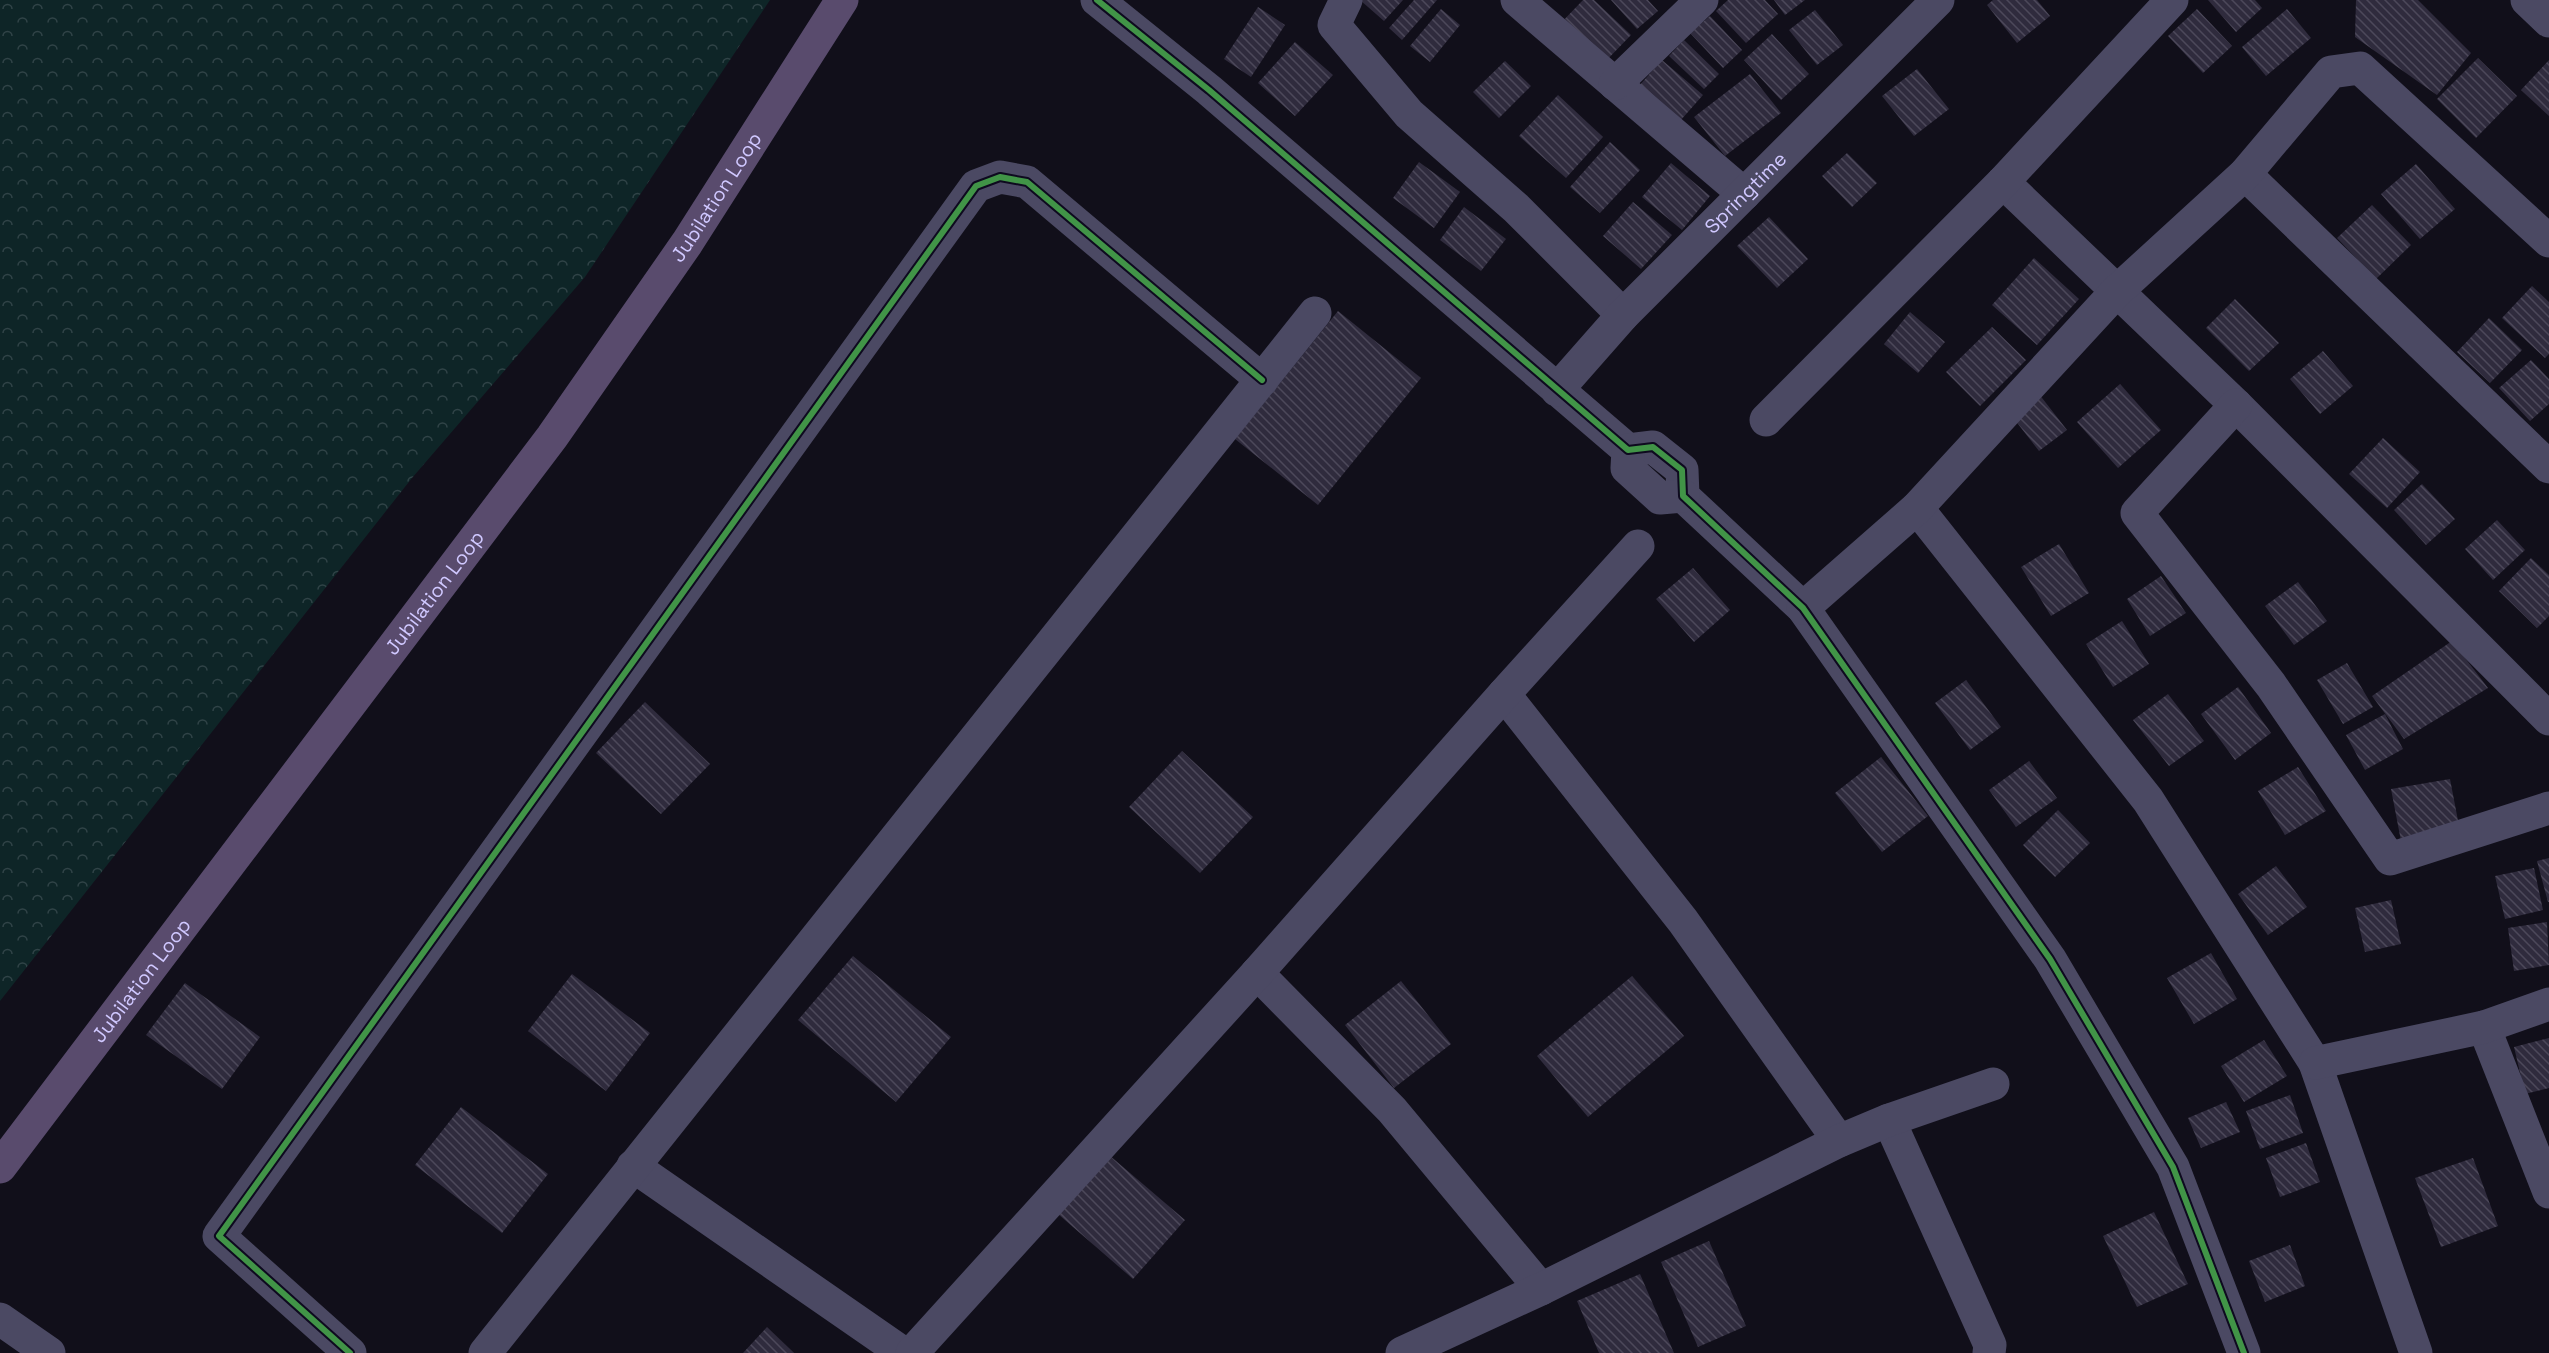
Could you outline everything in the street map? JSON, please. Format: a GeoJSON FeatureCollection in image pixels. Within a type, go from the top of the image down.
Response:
{"type":"FeatureCollection","features":[{"type":"Feature","properties":{"kind":"main road","name":"Jubilation Loop"},"geometry":{"type":"LineString","coordinates":[[0,1167],[552,437],[687,243],[842,0]]}},
{"type":"Feature","properties":{"kind":"street"},"geometry":{"type":"LineString","coordinates":[[1097,0],[1209,90],[1628,450],[1627,468],[1660,498],[1683,496],[1803,608],[2050,959],[2080,1008],[2173,1167],[2244,1353]]}},
{"type":"Feature","properties":{"kind":"street"},"geometry":{"type":"LineString","coordinates":[[1346,0],[1334,25],[1409,114],[1516,208],[1623,315]]}},
{"type":"Feature","properties":{"kind":"street"},"geometry":{"type":"LineString","coordinates":[[1517,0],[1744,194]]}},
{"type":"Feature","properties":{"kind":"street"},"geometry":{"type":"LineString","coordinates":[[1615,84],[1702,0]]}},
{"type":"Feature","properties":{"kind":"street","name":"Springtime"},"geometry":{"type":"LineString","coordinates":[[1557,390],[1623,315],[1938,0]]}},
{"type":"Feature","properties":{"kind":"street"},"geometry":{"type":"LineString","coordinates":[[1766,420],[2003,182],[2172,0]]}},
{"type":"Feature","properties":{"kind":"street"},"geometry":{"type":"LineString","coordinates":[[2528,0],[2549,21]]}},
{"type":"Feature","properties":{"kind":"street"},"geometry":{"type":"LineString","coordinates":[[1803,608],[1917,508],[2116,292],[2245,174],[2331,72],[2360,68],[2549,241]]}},
{"type":"Feature","properties":{"kind":"street"},"geometry":{"type":"LineString","coordinates":[[2245,174],[2549,467]]}},
{"type":"Feature","properties":{"kind":"street"},"geometry":{"type":"LineString","coordinates":[[350,1353],[219,1236],[976,186],[1000,177],[1027,182],[1262,380]]}},
{"type":"Feature","properties":{"kind":"street"},"geometry":{"type":"LineString","coordinates":[[2003,182],[2236,405],[2549,718]]}},
{"type":"Feature","properties":{"kind":"street"},"geometry":{"type":"LineString","coordinates":[[485,1353],[1315,313]]}},
{"type":"Feature","properties":{"kind":"street"},"geometry":{"type":"LineString","coordinates":[[2236,405],[2137,513],[2271,685],[2390,859],[2549,808]]}},
{"type":"Feature","properties":{"kind":"street"},"geometry":{"type":"LineString","coordinates":[[1917,508],[2148,800],[2315,1063],[2416,1353]]}},
{"type":"Feature","properties":{"kind":"street"},"geometry":{"type":"LineString","coordinates":[[912,1353],[1257,973],[1638,546]]}},
{"type":"Feature","properties":{"kind":"street"},"geometry":{"type":"LineString","coordinates":[[1504,694],[1683,921],[1839,1141]]}},
{"type":"Feature","properties":{"kind":"street"},"geometry":{"type":"LineString","coordinates":[[1257,973],[1392,1110],[1541,1288]]}},
{"type":"Feature","properties":{"kind":"street"},"geometry":{"type":"LineString","coordinates":[[2315,1063],[2484,1027],[2549,1004]]}},
{"type":"Feature","properties":{"kind":"street"},"geometry":{"type":"LineString","coordinates":[[2484,1027],[2549,1192]]}},
{"type":"Feature","properties":{"kind":"street"},"geometry":{"type":"LineString","coordinates":[[1402,1353],[1541,1288],[1839,1141],[1889,1120],[1993,1084]]}},
{"type":"Feature","properties":{"kind":"street"},"geometry":{"type":"LineString","coordinates":[[1889,1120],[1990,1345],[1989,1353]]}},
{"type":"Feature","properties":{"kind":"street"},"geometry":{"type":"LineString","coordinates":[[633,1166],[903,1353]]}},
{"type":"Feature","properties":{"kind":"street"},"geometry":{"type":"LineString","coordinates":[[0,1319],[49,1353]]}},
{"type":"Feature","properties":{"kind":"green space"},"geometry":{"type":"Polygon","coordinates":[[[0,0],[770,0],[585,277],[412,478],[0,1001],[0,0]]]}},
{"type":"Feature","properties":{"kind":"building"},"geometry":{"type":"Polygon","coordinates":[[[1360,0],[1403,0],[1384,21],[1360,0]]]}},
{"type":"Feature","properties":{"kind":"building"},"geometry":{"type":"Polygon","coordinates":[[[1414,0],[1437,0],[1402,40],[1389,28],[1414,0]]]}},
{"type":"Feature","properties":{"kind":"building"},"geometry":{"type":"Polygon","coordinates":[[[1583,0],[1594,0],[1631,35],[1599,68],[1557,27],[1583,0]]]}},
{"type":"Feature","properties":{"kind":"building"},"geometry":{"type":"Polygon","coordinates":[[[1611,0],[1648,0],[1658,11],[1637,29],[1611,0]]]}},
{"type":"Feature","properties":{"kind":"building"},"geometry":{"type":"Polygon","coordinates":[[[1728,0],[1765,0],[1778,14],[1746,43],[1716,11],[1728,0]]]}},
{"type":"Feature","properties":{"kind":"building"},"geometry":{"type":"Polygon","coordinates":[[[1774,0],[1805,0],[1785,15],[1774,0]]]}},
{"type":"Feature","properties":{"kind":"building"},"geometry":{"type":"Polygon","coordinates":[[[1993,0],[2037,0],[2050,16],[2017,43],[1987,5],[1993,0]]]}},
{"type":"Feature","properties":{"kind":"building"},"geometry":{"type":"Polygon","coordinates":[[[2208,0],[2255,0],[2262,8],[2236,32],[2208,0]]]}},
{"type":"Feature","properties":{"kind":"building"},"geometry":{"type":"Polygon","coordinates":[[[2356,0],[2418,0],[2471,53],[2437,95],[2355,37],[2356,0]]]}},
{"type":"Feature","properties":{"kind":"building"},"geometry":{"type":"Polygon","coordinates":[[[1258,7],[1285,25],[1251,77],[1224,59],[1258,7]]]}},
{"type":"Feature","properties":{"kind":"building"},"geometry":{"type":"Polygon","coordinates":[[[1441,9],[1460,25],[1430,62],[1410,46],[1441,9]]]}},
{"type":"Feature","properties":{"kind":"building"},"geometry":{"type":"Polygon","coordinates":[[[2197,9],[2232,46],[2203,73],[2168,36],[2197,9]]]}},
{"type":"Feature","properties":{"kind":"building"},"geometry":{"type":"Polygon","coordinates":[[[2287,9],[2311,38],[2266,76],[2242,47],[2287,9]]]}},
{"type":"Feature","properties":{"kind":"building"},"geometry":{"type":"Polygon","coordinates":[[[1815,10],[1843,45],[1817,65],[1789,30],[1815,10]]]}},
{"type":"Feature","properties":{"kind":"building"},"geometry":{"type":"Polygon","coordinates":[[[1710,16],[1742,50],[1723,68],[1690,33],[1710,16]]]}},
{"type":"Feature","properties":{"kind":"building"},"geometry":{"type":"Polygon","coordinates":[[[1772,34],[1809,74],[1781,100],[1744,60],[1772,34]]]}},
{"type":"Feature","properties":{"kind":"building"},"geometry":{"type":"Polygon","coordinates":[[[1684,40],[1719,74],[1704,89],[1669,56],[1684,40]]]}},
{"type":"Feature","properties":{"kind":"building"},"geometry":{"type":"Polygon","coordinates":[[[1295,42],[1333,75],[1295,116],[1258,83],[1295,42]]]}},
{"type":"Feature","properties":{"kind":"building"},"geometry":{"type":"Polygon","coordinates":[[[2478,58],[2517,96],[2476,138],[2437,99],[2478,58]]]}},
{"type":"Feature","properties":{"kind":"building"},"geometry":{"type":"Polygon","coordinates":[[[1662,60],[1703,95],[1680,121],[1639,86],[1662,60]]]}},
{"type":"Feature","properties":{"kind":"building"},"geometry":{"type":"Polygon","coordinates":[[[2549,60],[2549,116],[2521,90],[2549,60]]]}},
{"type":"Feature","properties":{"kind":"building"},"geometry":{"type":"Polygon","coordinates":[[[1505,61],[1531,86],[1499,118],[1473,92],[1505,61]]]}},
{"type":"Feature","properties":{"kind":"building"},"geometry":{"type":"Polygon","coordinates":[[[1917,69],[1949,109],[1914,136],[1882,96],[1917,69]]]}},
{"type":"Feature","properties":{"kind":"building"},"geometry":{"type":"Polygon","coordinates":[[[1750,74],[1781,113],[1725,156],[1694,117],[1750,74]]]}},
{"type":"Feature","properties":{"kind":"building"},"geometry":{"type":"Polygon","coordinates":[[[1558,95],[1603,137],[1566,178],[1519,136],[1558,95]]]}},
{"type":"Feature","properties":{"kind":"building"},"geometry":{"type":"Polygon","coordinates":[[[1610,142],[1640,170],[1600,213],[1570,187],[1610,142]]]}},
{"type":"Feature","properties":{"kind":"building"},"geometry":{"type":"Polygon","coordinates":[[[1847,153],[1877,183],[1852,207],[1822,176],[1847,153]]]}},
{"type":"Feature","properties":{"kind":"building"},"geometry":{"type":"Polygon","coordinates":[[[1419,162],[1460,192],[1434,228],[1393,198],[1419,162]]]}},
{"type":"Feature","properties":{"kind":"building"},"geometry":{"type":"Polygon","coordinates":[[[1671,163],[1710,196],[1682,230],[1642,197],[1671,163]]]}},
{"type":"Feature","properties":{"kind":"building"},"geometry":{"type":"Polygon","coordinates":[[[2416,164],[2455,209],[2420,239],[2381,194],[2416,164]]]}},
{"type":"Feature","properties":{"kind":"building"},"geometry":{"type":"Polygon","coordinates":[[[1633,202],[1672,235],[1641,269],[1603,236],[1633,202]]]}},
{"type":"Feature","properties":{"kind":"building"},"geometry":{"type":"Polygon","coordinates":[[[2372,205],[2411,245],[2376,279],[2337,238],[2372,205]]]}},
{"type":"Feature","properties":{"kind":"building"},"geometry":{"type":"Polygon","coordinates":[[[1464,207],[1506,239],[1481,271],[1440,240],[1464,207]]]}},
{"type":"Feature","properties":{"kind":"building"},"geometry":{"type":"Polygon","coordinates":[[[1769,217],[1808,259],[1777,288],[1737,246],[1769,217]]]}},
{"type":"Feature","properties":{"kind":"building"},"geometry":{"type":"Polygon","coordinates":[[[2034,258],[2079,299],[2037,345],[1992,305],[2034,258]]]}},
{"type":"Feature","properties":{"kind":"building"},"geometry":{"type":"Polygon","coordinates":[[[2532,286],[2549,302],[2549,354],[2545,358],[2502,318],[2532,286]]]}},
{"type":"Feature","properties":{"kind":"building"},"geometry":{"type":"Polygon","coordinates":[[[2235,299],[2279,343],[2249,371],[2206,328],[2235,299]]]}},
{"type":"Feature","properties":{"kind":"building"},"geometry":{"type":"Polygon","coordinates":[[[1338,311],[1421,378],[1318,505],[1235,439],[1338,311]]]}},
{"type":"Feature","properties":{"kind":"building"},"geometry":{"type":"Polygon","coordinates":[[[1910,312],[1945,342],[1918,373],[1884,344],[1910,312]]]}},
{"type":"Feature","properties":{"kind":"building"},"geometry":{"type":"Polygon","coordinates":[[[2489,318],[2522,350],[2490,383],[2457,352],[2489,318]]]}},
{"type":"Feature","properties":{"kind":"building"},"geometry":{"type":"Polygon","coordinates":[[[1992,327],[2026,360],[1980,406],[1946,372],[1992,327]]]}},
{"type":"Feature","properties":{"kind":"building"},"geometry":{"type":"Polygon","coordinates":[[[2323,351],[2353,386],[2320,414],[2290,379],[2323,351]]]}},
{"type":"Feature","properties":{"kind":"building"},"geometry":{"type":"Polygon","coordinates":[[[2531,360],[2549,379],[2549,404],[2530,421],[2499,388],[2531,360]]]}},
{"type":"Feature","properties":{"kind":"building"},"geometry":{"type":"Polygon","coordinates":[[[2120,384],[2161,430],[2118,468],[2077,422],[2120,384]]]}},
{"type":"Feature","properties":{"kind":"building"},"geometry":{"type":"Polygon","coordinates":[[[2039,394],[2067,430],[2039,451],[2011,415],[2039,394]]]}},
{"type":"Feature","properties":{"kind":"building"},"geometry":{"type":"Polygon","coordinates":[[[2383,438],[2420,472],[2387,508],[2349,474],[2383,438]]]}},
{"type":"Feature","properties":{"kind":"building"},"geometry":{"type":"Polygon","coordinates":[[[2422,484],[2455,519],[2426,545],[2394,510],[2422,484]]]}},
{"type":"Feature","properties":{"kind":"building"},"geometry":{"type":"Polygon","coordinates":[[[2497,520],[2525,550],[2493,580],[2465,549],[2497,520]]]}},
{"type":"Feature","properties":{"kind":"building"},"geometry":{"type":"Polygon","coordinates":[[[2059,544],[2089,593],[2051,616],[2021,567],[2059,544]]]}},
{"type":"Feature","properties":{"kind":"building"},"geometry":{"type":"Polygon","coordinates":[[[2531,558],[2549,575],[2549,616],[2537,628],[2499,591],[2531,558]]]}},
{"type":"Feature","properties":{"kind":"building"},"geometry":{"type":"Polygon","coordinates":[[[1693,568],[1730,610],[1694,642],[1656,599],[1693,568]]]}},
{"type":"Feature","properties":{"kind":"building"},"geometry":{"type":"Polygon","coordinates":[[[2161,576],[2186,613],[2150,636],[2127,599],[2161,576]]]}},
{"type":"Feature","properties":{"kind":"building"},"geometry":{"type":"Polygon","coordinates":[[[2298,582],[2327,621],[2294,645],[2265,606],[2298,582]]]}},
{"type":"Feature","properties":{"kind":"building"},"geometry":{"type":"Polygon","coordinates":[[[2122,621],[2149,664],[2113,687],[2086,644],[2122,621]]]}},
{"type":"Feature","properties":{"kind":"building"},"geometry":{"type":"Polygon","coordinates":[[[2452,641],[2488,688],[2404,739],[2372,696],[2452,641]]]}},
{"type":"Feature","properties":{"kind":"building"},"geometry":{"type":"Polygon","coordinates":[[[2347,663],[2373,707],[2343,724],[2317,680],[2347,663]]]}},
{"type":"Feature","properties":{"kind":"building"},"geometry":{"type":"Polygon","coordinates":[[[1966,680],[2001,727],[1970,750],[1935,703],[1966,680]]]}},
{"type":"Feature","properties":{"kind":"building"},"geometry":{"type":"Polygon","coordinates":[[[2238,687],[2271,733],[2235,760],[2201,714],[2238,687]]]}},
{"type":"Feature","properties":{"kind":"building"},"geometry":{"type":"Polygon","coordinates":[[[2168,694],[2204,741],[2169,766],[2133,720],[2168,694]]]}},
{"type":"Feature","properties":{"kind":"building"},"geometry":{"type":"Polygon","coordinates":[[[645,702],[710,764],[661,814],[596,753],[645,702]]]}},
{"type":"Feature","properties":{"kind":"building"},"geometry":{"type":"Polygon","coordinates":[[[2385,714],[2403,749],[2365,770],[2346,735],[2385,714]]]}},
{"type":"Feature","properties":{"kind":"building"},"geometry":{"type":"Polygon","coordinates":[[[1182,751],[1253,817],[1200,873],[1129,807],[1182,751]]]}},
{"type":"Feature","properties":{"kind":"building"},"geometry":{"type":"Polygon","coordinates":[[[1881,757],[1928,816],[1882,852],[1835,793],[1881,757]]]}},
{"type":"Feature","properties":{"kind":"building"},"geometry":{"type":"Polygon","coordinates":[[[2029,761],[2057,798],[2016,827],[1989,790],[2029,761]]]}},
{"type":"Feature","properties":{"kind":"building"},"geometry":{"type":"Polygon","coordinates":[[[2298,767],[2326,811],[2285,835],[2258,791],[2298,767]]]}},
{"type":"Feature","properties":{"kind":"building"},"geometry":{"type":"Polygon","coordinates":[[[2450,779],[2460,831],[2401,841],[2391,789],[2450,779]]]}},
{"type":"Feature","properties":{"kind":"building"},"geometry":{"type":"Polygon","coordinates":[[[2058,810],[2090,843],[2055,877],[2023,845],[2058,810]]]}},
{"type":"Feature","properties":{"kind":"building"},"geometry":{"type":"Polygon","coordinates":[[[2549,858],[2549,902],[2548,902],[2537,861],[2549,858]]]}},
{"type":"Feature","properties":{"kind":"building"},"geometry":{"type":"Polygon","coordinates":[[[2276,866],[2307,907],[2268,935],[2238,894],[2276,866]]]}},
{"type":"Feature","properties":{"kind":"building"},"geometry":{"type":"Polygon","coordinates":[[[2534,868],[2543,910],[2505,919],[2495,876],[2534,868]]]}},
{"type":"Feature","properties":{"kind":"building"},"geometry":{"type":"Polygon","coordinates":[[[2391,900],[2401,944],[2365,952],[2355,908],[2391,900]]]}},
{"type":"Feature","properties":{"kind":"building"},"geometry":{"type":"Polygon","coordinates":[[[2547,922],[2549,965],[2514,971],[2508,928],[2547,922]]]}},
{"type":"Feature","properties":{"kind":"building"},"geometry":{"type":"Polygon","coordinates":[[[2211,953],[2237,999],[2194,1024],[2167,978],[2211,953]]]}},
{"type":"Feature","properties":{"kind":"building"},"geometry":{"type":"Polygon","coordinates":[[[853,956],[951,1037],[896,1102],[798,1020],[853,956]]]}},
{"type":"Feature","properties":{"kind":"building"},"geometry":{"type":"Polygon","coordinates":[[[572,974],[650,1033],[606,1091],[528,1031],[572,974]]]}},
{"type":"Feature","properties":{"kind":"building"},"geometry":{"type":"Polygon","coordinates":[[[1632,976],[1684,1036],[1588,1117],[1537,1056],[1632,976]]]}},
{"type":"Feature","properties":{"kind":"building"},"geometry":{"type":"Polygon","coordinates":[[[1401,981],[1451,1044],[1394,1088],[1345,1025],[1401,981]]]}},
{"type":"Feature","properties":{"kind":"building"},"geometry":{"type":"Polygon","coordinates":[[[185,983],[260,1037],[222,1089],[146,1035],[185,983]]]}},
{"type":"Feature","properties":{"kind":"building"},"geometry":{"type":"Polygon","coordinates":[[[2549,1038],[2549,1088],[2525,1094],[2514,1047],[2549,1038]]]}},
{"type":"Feature","properties":{"kind":"building"},"geometry":{"type":"Polygon","coordinates":[[[2264,1040],[2287,1076],[2244,1102],[2221,1066],[2264,1040]]]}},
{"type":"Feature","properties":{"kind":"building"},"geometry":{"type":"Polygon","coordinates":[[[2290,1095],[2303,1133],[2260,1149],[2246,1111],[2290,1095]]]}},
{"type":"Feature","properties":{"kind":"building"},"geometry":{"type":"Polygon","coordinates":[[[2226,1102],[2240,1132],[2201,1148],[2188,1118],[2226,1102]]]}},
{"type":"Feature","properties":{"kind":"building"},"geometry":{"type":"Polygon","coordinates":[[[461,1107],[548,1174],[502,1233],[415,1165],[461,1107]]]}},
{"type":"Feature","properties":{"kind":"building"},"geometry":{"type":"Polygon","coordinates":[[[2306,1143],[2320,1182],[2280,1197],[2266,1158],[2306,1143]]]}},
{"type":"Feature","properties":{"kind":"building"},"geometry":{"type":"Polygon","coordinates":[[[1109,1155],[1185,1220],[1133,1279],[1058,1214],[1109,1155]]]}},
{"type":"Feature","properties":{"kind":"building"},"geometry":{"type":"Polygon","coordinates":[[[2473,1158],[2498,1226],[2441,1247],[2415,1178],[2473,1158]]]}},
{"type":"Feature","properties":{"kind":"building"},"geometry":{"type":"Polygon","coordinates":[[[2154,1212],[2188,1284],[2137,1307],[2103,1236],[2154,1212]]]}},
{"type":"Feature","properties":{"kind":"building"},"geometry":{"type":"Polygon","coordinates":[[[1709,1241],[1746,1326],[1698,1347],[1661,1262],[1709,1241]]]}},
{"type":"Feature","properties":{"kind":"building"},"geometry":{"type":"Polygon","coordinates":[[[2290,1245],[2305,1286],[2265,1302],[2249,1261],[2290,1245]]]}},
{"type":"Feature","properties":{"kind":"building"},"geometry":{"type":"Polygon","coordinates":[[[1640,1274],[1674,1353],[1599,1353],[1577,1301],[1640,1274]]]}},
{"type":"Feature","properties":{"kind":"building"},"geometry":{"type":"Polygon","coordinates":[[[767,1327],[794,1353],[743,1353],[767,1327]]]}},
{"type":"Feature","properties":{"kind":"cycle path"},"geometry":{"type":"LineString","coordinates":[[1097,0],[1209,90],[1628,450],[1653,447],[1682,470],[1683,496],[1803,608],[2050,959],[2173,1167],[2244,1353]]}},
{"type":"Feature","properties":{"kind":"cycle path"},"geometry":{"type":"LineString","coordinates":[[350,1353],[219,1236],[976,186],[1000,177],[1027,182],[1262,380]]}}]}
